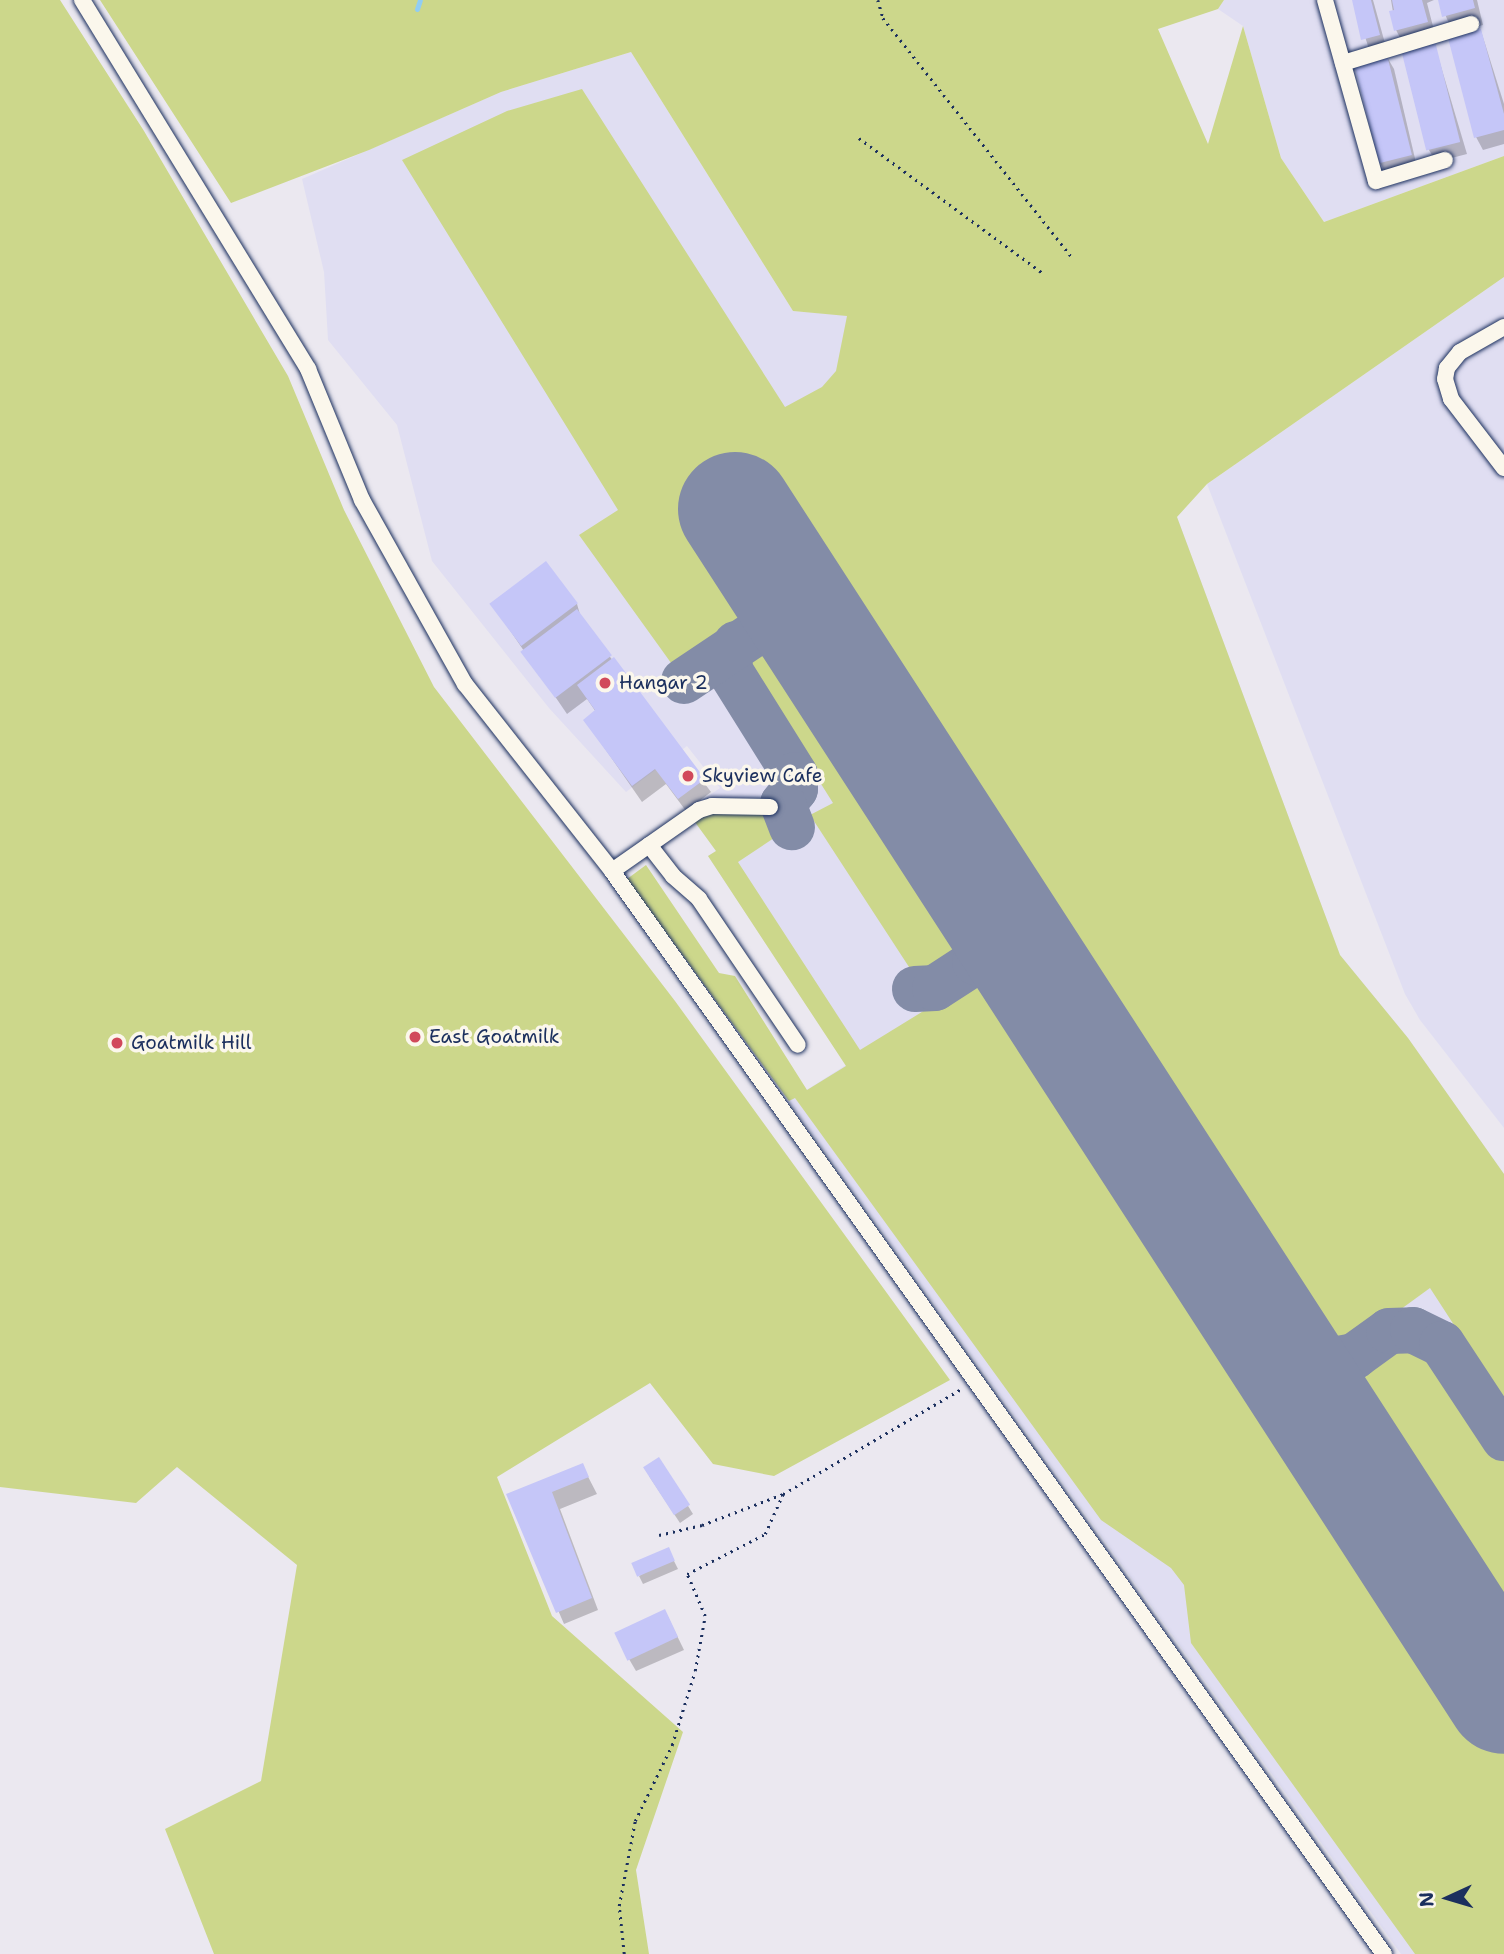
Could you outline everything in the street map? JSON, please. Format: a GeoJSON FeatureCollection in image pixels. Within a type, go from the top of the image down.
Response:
{"type":"FeatureCollection","features":[{"type":"Feature","properties":{"kind":"street"},"geometry":{"type":"LineString","coordinates":[[82,0],[308,369],[362,500],[465,684],[612,871],[1384,1954]]}},
{"type":"Feature","properties":{"kind":"street"},"geometry":{"type":"LineString","coordinates":[[1325,0],[1376,181],[1445,160]]}},
{"type":"Feature","properties":{"kind":"street"},"geometry":{"type":"LineString","coordinates":[[1343,63],[1471,24]]}},
{"type":"Feature","properties":{"kind":"street"},"geometry":{"type":"LineString","coordinates":[[1504,327],[1460,352],[1447,368],[1445,379],[1451,399],[1504,468]]}},
{"type":"Feature","properties":{"kind":"street"},"geometry":{"type":"LineString","coordinates":[[612,871],[712,806],[770,807]]}},
{"type":"Feature","properties":{"kind":"street"},"geometry":{"type":"LineString","coordinates":[[649,845],[673,876],[699,899],[798,1045]]}},
{"type":"Feature","properties":{"kind":"path"},"geometry":{"type":"LineString","coordinates":[[878,0],[883,18],[1071,256]]}},
{"type":"Feature","properties":{"kind":"path"},"geometry":{"type":"LineString","coordinates":[[859,138],[1043,272]]}},
{"type":"Feature","properties":{"kind":"path"},"geometry":{"type":"LineString","coordinates":[[659,1535],[702,1525],[783,1494],[975,1381]]}},
{"type":"Feature","properties":{"kind":"path"},"geometry":{"type":"LineString","coordinates":[[624,1954],[619,1906],[635,1821],[672,1745],[695,1671],[705,1616],[687,1574],[765,1534],[783,1494]]}},
{"type":"Feature","properties":{"kind":"shaded area"},"geometry":{"type":"Polygon","coordinates":[[[1224,0],[1504,0],[1504,156],[1324,222],[1281,158],[1243,26],[1218,9],[1224,0]]]}},
{"type":"Feature","properties":{"kind":"shaded area"},"geometry":{"type":"Polygon","coordinates":[[[631,52],[793,311],[847,315],[1177,517],[1340,955],[1408,1038],[1504,1174],[1504,1954],[1401,1954],[789,1101],[846,1065],[708,856],[716,851],[687,811],[720,788],[687,746],[626,792],[549,708],[432,561],[397,425],[328,340],[324,272],[302,179],[501,92],[631,52]]]}},
{"type":"Feature","properties":{"kind":"shaded area"},"geometry":{"type":"Polygon","coordinates":[[[1504,277],[1504,1128],[1420,1020],[1405,994],[1207,484],[1504,277]]]}},
{"type":"Feature","properties":{"kind":"green space"},"geometry":{"type":"Polygon","coordinates":[[[0,0],[60,0],[144,131],[288,376],[344,510],[434,687],[675,1001],[950,1380],[774,1476],[713,1464],[650,1383],[497,1477],[552,1616],[683,1732],[636,1870],[649,1954],[214,1954],[165,1829],[261,1781],[297,1565],[177,1467],[136,1503],[0,1487],[0,0]]]}},
{"type":"Feature","properties":{"kind":"green space"},"geometry":{"type":"Polygon","coordinates":[[[100,0],[1224,0],[1218,9],[1158,29],[1208,144],[1243,26],[1281,158],[1324,222],[1504,156],[1504,277],[1207,484],[1177,517],[1340,955],[1408,1038],[1504,1174],[1504,1402],[1430,1288],[1353,1344],[1337,1348],[1304,1338],[802,562],[809,547],[770,484],[720,517],[760,580],[765,594],[762,610],[757,619],[679,674],[579,535],[618,510],[402,160],[507,111],[582,89],[785,407],[822,387],[836,371],[847,316],[793,311],[631,52],[501,92],[369,150],[231,203],[100,0]]]}},
{"type":"Feature","properties":{"kind":"green space"},"geometry":{"type":"Polygon","coordinates":[[[771,636],[789,638],[802,646],[978,921],[972,950],[936,971],[909,967],[810,815],[833,803],[743,660],[755,642],[771,636]]]}},
{"type":"Feature","properties":{"kind":"green space"},"geometry":{"type":"Polygon","coordinates":[[[708,811],[775,813],[786,830],[738,862],[860,1050],[987,972],[1019,978],[1504,1728],[1504,1954],[1415,1954],[1191,1643],[1184,1585],[1171,1568],[1101,1520],[795,1098],[789,1101],[627,879],[646,865],[719,973],[735,976],[807,1090],[846,1066],[708,856],[716,851],[692,818],[708,811]]]}},
{"type":"Feature","properties":{"kind":"green space"},"geometry":{"type":"Polygon","coordinates":[[[1415,1337],[1431,1342],[1442,1351],[1504,1447],[1504,1641],[1349,1403],[1350,1380],[1360,1367],[1401,1340],[1415,1337]]]}},
{"type":"Feature","properties":{"kind":"building"},"geometry":{"type":"Polygon","coordinates":[[[1352,0],[1371,0],[1380,35],[1361,40],[1352,0]]]}},
{"type":"Feature","properties":{"kind":"building"},"geometry":{"type":"Polygon","coordinates":[[[1392,0],[1422,0],[1428,22],[1394,31],[1389,11],[1394,10],[1392,0]]]}},
{"type":"Feature","properties":{"kind":"building"},"geometry":{"type":"Polygon","coordinates":[[[1438,0],[1473,0],[1475,8],[1442,17],[1438,0]]]}},
{"type":"Feature","properties":{"kind":"building"},"geometry":{"type":"Polygon","coordinates":[[[1481,29],[1504,114],[1504,130],[1474,138],[1448,38],[1481,29]]]}},
{"type":"Feature","properties":{"kind":"building"},"geometry":{"type":"Polygon","coordinates":[[[1435,41],[1460,142],[1426,150],[1401,49],[1435,41]]]}},
{"type":"Feature","properties":{"kind":"building"},"geometry":{"type":"Polygon","coordinates":[[[1387,55],[1412,155],[1379,163],[1354,63],[1387,55]]]}},
{"type":"Feature","properties":{"kind":"building"},"geometry":{"type":"Polygon","coordinates":[[[546,561],[578,603],[521,646],[489,604],[546,561]]]}},
{"type":"Feature","properties":{"kind":"building"},"geometry":{"type":"Polygon","coordinates":[[[577,609],[612,655],[555,698],[520,652],[577,609]]]}},
{"type":"Feature","properties":{"kind":"building"},"geometry":{"type":"Polygon","coordinates":[[[614,657],[705,779],[678,799],[655,769],[632,786],[583,720],[595,710],[577,685],[614,657]]]}},
{"type":"Feature","properties":{"kind":"building"},"geometry":{"type":"Polygon","coordinates":[[[659,1457],[690,1505],[674,1515],[643,1467],[659,1457]]]}},
{"type":"Feature","properties":{"kind":"building"},"geometry":{"type":"Polygon","coordinates":[[[583,1463],[589,1477],[552,1492],[592,1598],[556,1613],[506,1494],[583,1463]]]}},
{"type":"Feature","properties":{"kind":"building"},"geometry":{"type":"Polygon","coordinates":[[[669,1547],[675,1561],[637,1577],[631,1563],[669,1547]]]}},
{"type":"Feature","properties":{"kind":"building"},"geometry":{"type":"Polygon","coordinates":[[[665,1609],[678,1637],[627,1661],[614,1633],[665,1609]]]}},
{"type":"Feature","properties":{"kind":"waterway"},"geometry":{"type":"LineString","coordinates":[[417,9],[420,0]]}},
{"type":"Feature","properties":{"kind":"taxiway"},"geometry":{"type":"LineString","coordinates":[[759,627],[775,602],[776,580],[771,566]]}},
{"type":"Feature","properties":{"kind":"taxiway"},"geometry":{"type":"LineString","coordinates":[[684,681],[772,622],[803,626],[822,647]]}},
{"type":"Feature","properties":{"kind":"taxiway"},"geometry":{"type":"LineString","coordinates":[[736,644],[729,656],[730,671],[795,775],[795,789],[783,804],[792,827]]}},
{"type":"Feature","properties":{"kind":"taxiway"},"geometry":{"type":"LineString","coordinates":[[975,962],[988,935],[986,898]]}},
{"type":"Feature","properties":{"kind":"taxiway"},"geometry":{"type":"LineString","coordinates":[[915,989],[935,988],[975,962],[987,959],[1011,964],[1037,978]]}},
{"type":"Feature","properties":{"kind":"taxiway"},"geometry":{"type":"LineString","coordinates":[[1321,1416],[1326,1387],[1349,1360],[1389,1331],[1413,1330],[1442,1344],[1504,1438]]}},
{"type":"Feature","properties":{"kind":"taxiway"},"geometry":{"type":"LineString","coordinates":[[1279,1352],[1292,1361],[1311,1364],[1355,1356]]}},
{"type":"Feature","properties":{"kind":"runway"},"geometry":{"type":"LineString","coordinates":[[735,509],[1504,1697]]}},
{"type":"Feature","properties":{"kind":"place","name":"Hangar 2"},"geometry":{"type":"Point","coordinates":[605,683]}},
{"type":"Feature","properties":{"kind":"place","name":"Skyview Cafe"},"geometry":{"type":"Point","coordinates":[688,776]}},
{"type":"Feature","properties":{"kind":"place","name":"East Goatmilk"},"geometry":{"type":"Point","coordinates":[415,1037]}},
{"type":"Feature","properties":{"kind":"place","name":"Goatmilk Hill"},"geometry":{"type":"Point","coordinates":[117,1043]}}]}
